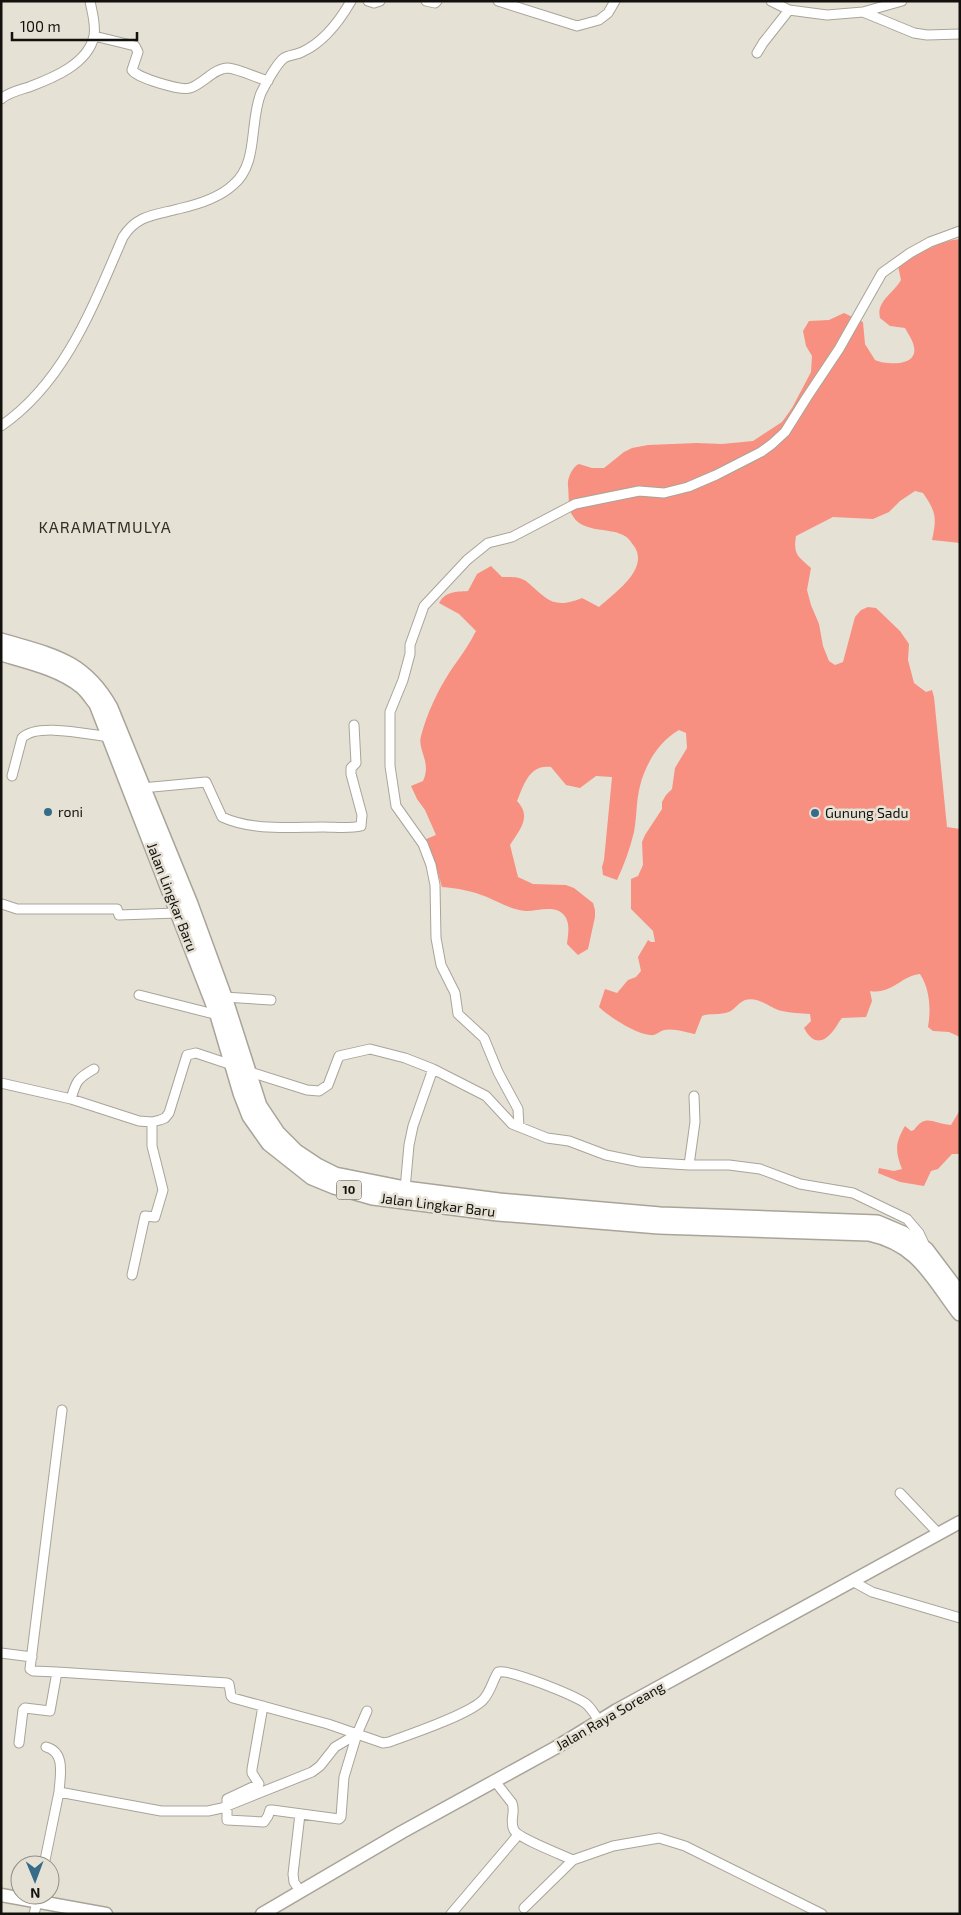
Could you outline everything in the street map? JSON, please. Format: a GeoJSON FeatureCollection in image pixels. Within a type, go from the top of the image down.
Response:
{"type":"FeatureCollection","features":[{"type":"Feature","properties":{"kind":"highway","name":"Jalan Lingkar Baru"},"geometry":{"type":"LineString","coordinates":[[1,641],[35,651],[74,666],[93,682],[110,708],[190,904],[224,997],[241,1069],[241,1093],[250,1116],[270,1143],[312,1177],[334,1186],[373,1197],[507,1213],[659,1226],[869,1233],[901,1244],[917,1256],[960,1313]]}},
{"type":"Feature","properties":{"kind":"highway","name":"Jalan Lingkar Baru"},"geometry":{"type":"LineString","coordinates":[[1,653],[30,661],[66,676],[82,686],[97,704],[177,913],[241,1069],[266,1119],[296,1152],[317,1166],[335,1174],[405,1190],[499,1202],[660,1215],[877,1222],[903,1234],[926,1250],[960,1295]]}},
{"type":"Feature","properties":{"kind":"main road","name":"Jalan Raya Soreang"},"geometry":{"type":"LineString","coordinates":[[262,1914],[494,1780],[960,1522]]}},
{"type":"Feature","properties":{"kind":"main road"},"geometry":{"type":"LineString","coordinates":[[60,1903],[106,1914]]}},
{"type":"Feature","properties":{"kind":"street"},"geometry":{"type":"LineString","coordinates":[[1,99],[8,94],[61,73],[87,52],[94,36],[94,19],[90,1]]}},
{"type":"Feature","properties":{"kind":"street"},"geometry":{"type":"LineString","coordinates":[[1,426],[29,404],[65,359],[88,317],[129,227],[140,219],[180,209],[221,194],[234,185],[245,172],[249,163],[261,94],[268,81],[283,59],[317,43],[328,33],[342,18],[351,1]]}},
{"type":"Feature","properties":{"kind":"street"},"geometry":{"type":"LineString","coordinates":[[368,1],[374,3],[380,1]]}},
{"type":"Feature","properties":{"kind":"street"},"geometry":{"type":"LineString","coordinates":[[426,1],[431,3],[437,1]]}},
{"type":"Feature","properties":{"kind":"street"},"geometry":{"type":"LineString","coordinates":[[498,1],[577,26],[599,20],[608,13],[615,1]]}},
{"type":"Feature","properties":{"kind":"street"},"geometry":{"type":"LineString","coordinates":[[771,1],[789,10],[827,15],[863,12],[902,1]]}},
{"type":"Feature","properties":{"kind":"street"},"geometry":{"type":"LineString","coordinates":[[756,53],[789,10]]}},
{"type":"Feature","properties":{"kind":"street"},"geometry":{"type":"LineString","coordinates":[[863,12],[914,33],[927,35],[960,34]]}},
{"type":"Feature","properties":{"kind":"street"},"geometry":{"type":"LineString","coordinates":[[94,36],[135,46],[138,52],[132,70],[134,73],[142,78],[182,89],[195,86],[217,71],[225,68],[268,81]]}},
{"type":"Feature","properties":{"kind":"street"},"geometry":{"type":"LineString","coordinates":[[520,1127],[518,1109],[498,1072],[484,1038],[458,1014],[456,993],[441,965],[438,947],[435,885],[431,865],[423,844],[401,814],[394,799],[390,766],[390,712],[404,680],[410,654],[410,645],[424,606],[466,560],[488,543],[512,536],[574,504],[639,491],[664,493],[688,487],[761,452],[785,432],[839,349],[882,273],[910,253],[930,242],[960,231]]}},
{"type":"Feature","properties":{"kind":"street"},"geometry":{"type":"LineString","coordinates":[[142,788],[206,782],[222,817],[235,822],[275,828],[362,826],[362,815],[351,774],[351,768],[356,763],[354,726]]}},
{"type":"Feature","properties":{"kind":"street"},"geometry":{"type":"LineString","coordinates":[[12,776],[22,738],[25,735],[50,730],[110,738]]}},
{"type":"Feature","properties":{"kind":"street"},"geometry":{"type":"LineString","coordinates":[[2,904],[17,908],[117,909],[119,914],[177,913]]}},
{"type":"Feature","properties":{"kind":"street"},"geometry":{"type":"LineString","coordinates":[[139,995],[218,1015]]}},
{"type":"Feature","properties":{"kind":"street"},"geometry":{"type":"LineString","coordinates":[[224,997],[271,1000]]}},
{"type":"Feature","properties":{"kind":"street"},"geometry":{"type":"LineString","coordinates":[[1,1082],[71,1099],[138,1121],[152,1122],[165,1118],[169,1113],[187,1055],[196,1053],[307,1090],[319,1091],[328,1085],[339,1056],[370,1049],[405,1058],[433,1069],[486,1096],[507,1121],[547,1138],[569,1141],[615,1157],[640,1162],[729,1165],[760,1170],[800,1184],[839,1190],[862,1196],[907,1218],[919,1233],[926,1250]]}},
{"type":"Feature","properties":{"kind":"street"},"geometry":{"type":"LineString","coordinates":[[71,1099],[76,1082],[94,1069]]}},
{"type":"Feature","properties":{"kind":"street"},"geometry":{"type":"LineString","coordinates":[[405,1190],[409,1145],[413,1126],[433,1069]]}},
{"type":"Feature","properties":{"kind":"street"},"geometry":{"type":"LineString","coordinates":[[689,1165],[695,1122],[694,1096]]}},
{"type":"Feature","properties":{"kind":"street"},"geometry":{"type":"LineString","coordinates":[[132,1275],[145,1216],[155,1217],[162,1190],[152,1146],[152,1122]]}},
{"type":"Feature","properties":{"kind":"street"},"geometry":{"type":"LineString","coordinates":[[62,1410],[31,1670],[227,1683],[233,1698],[328,1724],[356,1738],[383,1743],[425,1729],[482,1701],[492,1688],[498,1672],[502,1671],[571,1696],[586,1704],[600,1722]]}},
{"type":"Feature","properties":{"kind":"street"},"geometry":{"type":"LineString","coordinates":[[900,1492],[938,1533]]}},
{"type":"Feature","properties":{"kind":"street"},"geometry":{"type":"LineString","coordinates":[[852,1581],[872,1592],[960,1618]]}},
{"type":"Feature","properties":{"kind":"street"},"geometry":{"type":"LineString","coordinates":[[1,1653],[32,1657]]}},
{"type":"Feature","properties":{"kind":"street"},"geometry":{"type":"LineString","coordinates":[[19,1743],[23,1710],[25,1708],[50,1711],[57,1672]]}},
{"type":"Feature","properties":{"kind":"street"},"geometry":{"type":"LineString","coordinates":[[263,1706],[252,1769],[252,1773],[259,1784],[230,1797],[227,1804],[228,1820],[264,1822],[270,1810],[336,1820],[341,1817],[344,1777],[356,1738],[367,1711]]}},
{"type":"Feature","properties":{"kind":"street"},"geometry":{"type":"LineString","coordinates":[[59,1792],[161,1812],[208,1811],[312,1772],[320,1766],[335,1747],[356,1738]]}},
{"type":"Feature","properties":{"kind":"street"},"geometry":{"type":"LineString","coordinates":[[46,1747],[55,1750],[60,1756],[59,1792],[46,1855]]}},
{"type":"Feature","properties":{"kind":"street"},"geometry":{"type":"LineString","coordinates":[[494,1780],[514,1807],[512,1825],[518,1835],[572,1860]]}},
{"type":"Feature","properties":{"kind":"street"},"geometry":{"type":"LineString","coordinates":[[300,1814],[292,1874],[294,1882],[300,1891]]}},
{"type":"Feature","properties":{"kind":"street"},"geometry":{"type":"LineString","coordinates":[[451,1914],[518,1835]]}},
{"type":"Feature","properties":{"kind":"street"},"geometry":{"type":"LineString","coordinates":[[524,1908],[572,1860],[613,1846],[660,1838],[685,1846],[822,1914]]}},
{"type":"Feature","properties":{"kind":"shaded area"},"geometry":{"type":"Polygon","coordinates":[[[960,239],[960,543],[932,540],[935,526],[933,510],[923,493],[915,491],[900,501],[889,512],[873,519],[833,517],[796,536],[795,547],[800,558],[811,568],[807,590],[829,661],[835,665],[843,662],[855,617],[861,610],[868,607],[876,608],[900,631],[909,644],[908,660],[914,683],[926,692],[932,690],[947,827],[960,829],[960,1037],[949,1032],[933,1031],[928,1027],[929,1000],[926,986],[920,974],[913,975],[890,988],[870,991],[872,1001],[866,1017],[842,1018],[829,1036],[821,1040],[810,1037],[804,1028],[811,1021],[810,1014],[778,1010],[760,1001],[750,999],[742,1001],[728,1012],[702,1016],[695,1034],[679,1030],[664,1030],[652,1035],[638,1032],[616,1020],[599,1007],[605,989],[617,993],[628,980],[636,977],[641,971],[638,957],[648,940],[655,942],[653,931],[631,909],[631,879],[638,876],[643,865],[642,842],[645,835],[662,809],[662,802],[666,795],[672,789],[675,768],[687,748],[686,733],[679,730],[665,740],[645,770],[639,792],[632,838],[627,857],[617,880],[603,875],[602,867],[612,777],[596,776],[580,788],[566,785],[551,767],[544,767],[532,772],[522,789],[517,801],[524,812],[523,823],[510,845],[518,877],[533,884],[566,885],[574,888],[593,903],[595,917],[588,949],[578,955],[567,944],[568,924],[566,917],[559,911],[551,909],[521,910],[476,893],[442,887],[434,860],[424,840],[436,835],[425,810],[411,786],[423,781],[425,774],[426,768],[420,741],[430,710],[446,678],[476,631],[459,614],[439,603],[448,594],[468,591],[477,574],[491,566],[502,577],[523,579],[551,601],[564,603],[582,598],[599,607],[621,588],[634,572],[638,555],[634,546],[625,536],[588,527],[575,520],[570,510],[568,483],[570,473],[574,468],[579,464],[592,468],[604,468],[624,452],[632,448],[648,445],[722,444],[753,441],[782,422],[792,408],[811,372],[812,356],[806,346],[803,331],[809,321],[829,320],[844,313],[863,322],[865,344],[875,360],[886,363],[906,361],[914,354],[914,347],[910,337],[905,328],[890,326],[880,318],[879,312],[883,302],[901,280],[898,266],[936,246],[960,239]]]}},
{"type":"Feature","properties":{"kind":"shaded area"},"geometry":{"type":"Polygon","coordinates":[[[960,1110],[960,1154],[952,1154],[938,1169],[931,1171],[924,1186],[900,1182],[878,1173],[879,1168],[894,1171],[902,1169],[897,1147],[899,1137],[905,1126],[911,1131],[926,1121],[951,1125],[960,1110]]]}},
{"type":"Feature","properties":{"kind":"place","name":"roni"},"geometry":{"type":"Point","coordinates":[48,812]}},
{"type":"Feature","properties":{"kind":"place","name":"Gunung Sadu"},"geometry":{"type":"Point","coordinates":[815,813]}},
{"type":"Feature","properties":{"kind":"district","name":"KARAMATMULYA"},"geometry":{"type":"Point","coordinates":[105,527]}}]}
